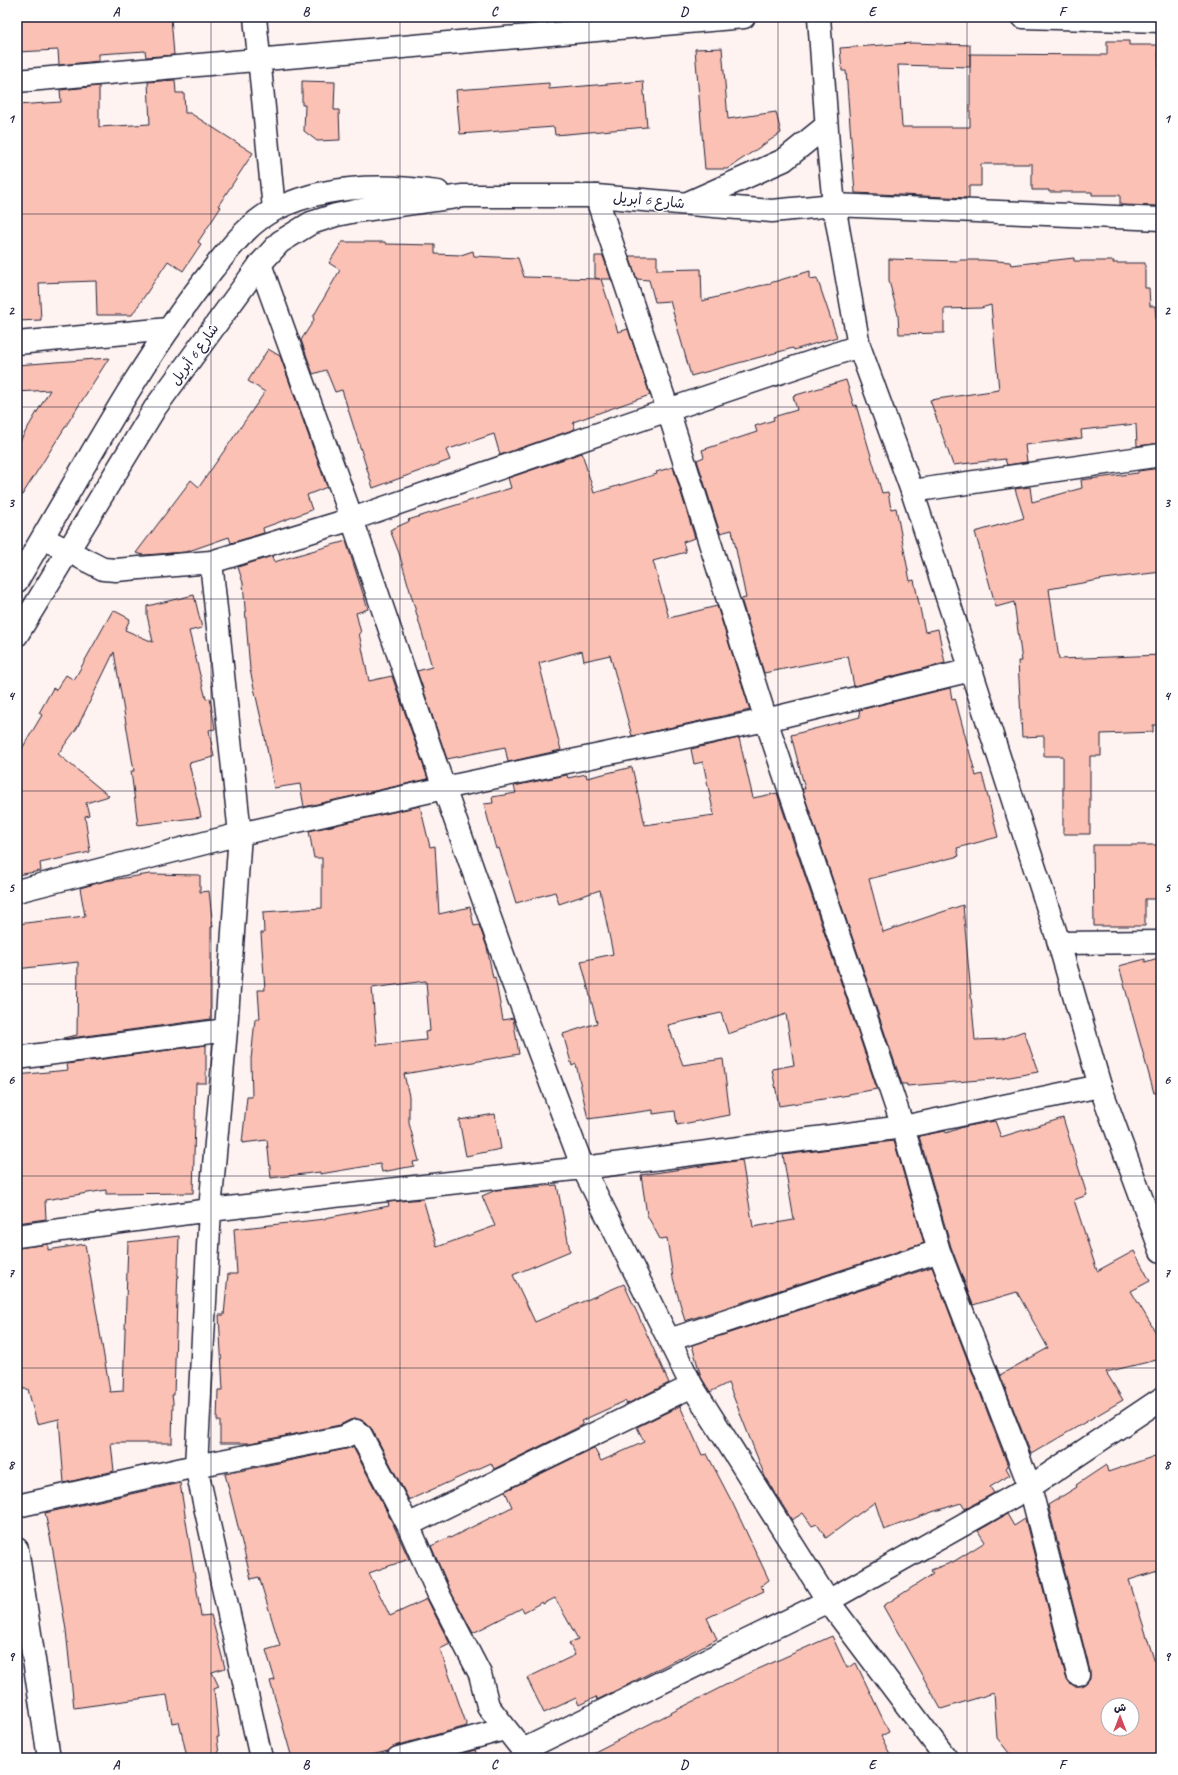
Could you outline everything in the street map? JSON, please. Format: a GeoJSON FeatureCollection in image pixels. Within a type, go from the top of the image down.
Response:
{"type":"FeatureCollection","features":[{"type":"Feature","properties":{"kind":"street"},"geometry":{"type":"LineString","coordinates":[[255,17],[274,209]]}},
{"type":"Feature","properties":{"kind":"street"},"geometry":{"type":"LineString","coordinates":[[17,81],[744,17]]}},
{"type":"Feature","properties":{"kind":"street"},"geometry":{"type":"LineString","coordinates":[[819,17],[826,126],[834,205],[860,346],[912,491],[971,670],[1059,943],[1100,1086],[1161,1251]]}},
{"type":"Feature","properties":{"kind":"street"},"geometry":{"type":"LineString","coordinates":[[1023,17],[1161,21]]}},
{"type":"Feature","properties":{"kind":"street"},"geometry":{"type":"LineString","coordinates":[[688,203],[784,160],[826,126]]}},
{"type":"Feature","properties":{"kind":"street","name":"شارع 6 أبريل"},"geometry":{"type":"LineString","coordinates":[[17,581],[124,399],[169,329],[226,253],[250,227],[274,209],[313,195],[362,187],[407,188],[463,196]]}},
{"type":"Feature","properties":{"kind":"street","name":"شارع 6 أبريل"},"geometry":{"type":"LineString","coordinates":[[17,635],[155,408],[260,264],[280,242],[311,223],[336,215],[356,211],[463,196],[596,196],[772,211],[834,205],[1161,219]]}},
{"type":"Feature","properties":{"kind":"street"},"geometry":{"type":"LineString","coordinates":[[596,196],[668,410],[766,720],[903,1127],[939,1251],[1030,1487],[1078,1674]]}},
{"type":"Feature","properties":{"kind":"street"},"geometry":{"type":"LineString","coordinates":[[260,264],[352,520],[510,975],[583,1168],[692,1386],[828,1601],[946,1758]]}},
{"type":"Feature","properties":{"kind":"street"},"geometry":{"type":"LineString","coordinates":[[17,343],[169,329]]}},
{"type":"Feature","properties":{"kind":"street"},"geometry":{"type":"LineString","coordinates":[[43,538],[103,569],[116,570],[211,562],[352,520],[668,410],[860,346]]}},
{"type":"Feature","properties":{"kind":"street"},"geometry":{"type":"LineString","coordinates":[[912,491],[1161,456]]}},
{"type":"Feature","properties":{"kind":"street"},"geometry":{"type":"LineString","coordinates":[[211,562],[240,834],[226,1030],[210,1210],[196,1466],[261,1758]]}},
{"type":"Feature","properties":{"kind":"street"},"geometry":{"type":"LineString","coordinates":[[17,891],[240,834],[444,788],[766,720],[971,670]]}},
{"type":"Feature","properties":{"kind":"street"},"geometry":{"type":"LineString","coordinates":[[1059,943],[1161,942]]}},
{"type":"Feature","properties":{"kind":"street"},"geometry":{"type":"LineString","coordinates":[[17,1058],[226,1030]]}},
{"type":"Feature","properties":{"kind":"street"},"geometry":{"type":"LineString","coordinates":[[17,1236],[210,1210],[583,1168],[903,1127],[1100,1086]]}},
{"type":"Feature","properties":{"kind":"street"},"geometry":{"type":"LineString","coordinates":[[669,1340],[939,1251]]}},
{"type":"Feature","properties":{"kind":"street"},"geometry":{"type":"LineString","coordinates":[[408,1525],[692,1386]]}},
{"type":"Feature","properties":{"kind":"street"},"geometry":{"type":"LineString","coordinates":[[17,1506],[196,1466],[344,1437],[356,1431],[361,1435],[408,1525],[439,1595],[480,1674],[488,1706],[526,1754],[828,1601],[1030,1487],[1161,1399]]}},
{"type":"Feature","properties":{"kind":"street"},"geometry":{"type":"LineString","coordinates":[[17,1549],[49,1758]]}},
{"type":"Feature","properties":{"kind":"street"},"geometry":{"type":"LineString","coordinates":[[398,1758],[505,1729]]}},
{"type":"Feature","properties":{"kind":"building"},"geometry":{"type":"Polygon","coordinates":[[[17,17],[171,17],[174,55],[146,57],[145,51],[99,54],[99,61],[59,65],[58,50],[17,52],[17,17]]]}},
{"type":"Feature","properties":{"kind":"building"},"geometry":{"type":"Polygon","coordinates":[[[1107,41],[1129,41],[1129,45],[1158,45],[1159,76],[1161,76],[1161,206],[1120,205],[1120,195],[1092,195],[1092,192],[1049,192],[1049,190],[1032,190],[1032,164],[981,164],[981,186],[969,186],[969,198],[855,193],[846,71],[842,71],[840,48],[912,43],[970,45],[970,54],[1107,55],[1107,41]],[[898,65],[902,127],[970,127],[970,67],[898,65]]]}},
{"type":"Feature","properties":{"kind":"building"},"geometry":{"type":"Polygon","coordinates":[[[722,48],[728,119],[776,112],[781,133],[727,169],[705,169],[695,49],[722,48]]]}},
{"type":"Feature","properties":{"kind":"building"},"geometry":{"type":"Polygon","coordinates":[[[175,80],[176,93],[184,93],[185,113],[190,113],[253,153],[218,206],[221,207],[198,242],[201,244],[183,271],[168,261],[132,315],[97,315],[96,281],[39,283],[41,320],[17,321],[17,105],[61,102],[60,90],[99,86],[99,127],[150,124],[148,82],[175,80]]]}},
{"type":"Feature","properties":{"kind":"building"},"geometry":{"type":"Polygon","coordinates":[[[302,81],[335,82],[334,110],[339,110],[340,140],[317,141],[304,131],[305,105],[302,105],[302,81]]]}},
{"type":"Feature","properties":{"kind":"building"},"geometry":{"type":"Polygon","coordinates":[[[643,81],[647,127],[555,135],[554,127],[460,134],[456,90],[549,83],[549,89],[643,81]]]}},
{"type":"Feature","properties":{"kind":"building"},"geometry":{"type":"Polygon","coordinates":[[[342,242],[385,242],[386,244],[435,245],[435,254],[461,255],[473,251],[474,256],[518,258],[524,277],[600,279],[595,278],[595,256],[603,256],[611,279],[601,279],[618,332],[628,329],[650,395],[573,422],[575,429],[500,455],[494,434],[446,450],[450,460],[373,488],[342,390],[335,392],[326,370],[313,374],[301,340],[314,320],[313,317],[340,270],[329,263],[342,242]]]}},
{"type":"Feature","properties":{"kind":"building"},"geometry":{"type":"Polygon","coordinates":[[[629,256],[657,256],[657,270],[701,269],[702,301],[770,284],[810,271],[810,279],[817,278],[837,337],[794,350],[793,348],[691,376],[670,301],[655,302],[649,280],[637,279],[629,256]]]}},
{"type":"Feature","properties":{"kind":"building"},"geometry":{"type":"Polygon","coordinates":[[[1074,258],[1074,261],[1145,263],[1145,288],[1149,288],[1150,306],[1155,306],[1156,318],[1161,318],[1161,443],[1137,446],[1136,424],[1081,430],[1082,438],[1025,445],[1027,462],[1007,465],[1005,459],[953,465],[930,400],[999,390],[991,305],[981,308],[944,309],[944,333],[899,334],[898,315],[889,281],[889,259],[959,261],[983,260],[1010,262],[1011,265],[1074,258]]]}},
{"type":"Feature","properties":{"kind":"building"},"geometry":{"type":"Polygon","coordinates":[[[268,349],[280,356],[327,487],[307,495],[312,510],[263,528],[264,533],[231,543],[229,537],[186,552],[144,555],[136,553],[191,480],[199,487],[265,392],[248,381],[268,349]]]}},
{"type":"Feature","properties":{"kind":"building"},"geometry":{"type":"Polygon","coordinates":[[[109,358],[17,503],[17,446],[50,390],[17,392],[17,365],[109,358]]]}},
{"type":"Feature","properties":{"kind":"building"},"geometry":{"type":"Polygon","coordinates":[[[846,380],[854,406],[856,405],[882,493],[888,492],[891,509],[896,508],[910,581],[914,580],[925,632],[938,629],[945,663],[854,686],[848,656],[764,673],[741,599],[746,598],[732,530],[720,533],[697,460],[704,457],[702,450],[757,432],[755,426],[774,420],[773,417],[797,410],[793,396],[846,380]]]}},
{"type":"Feature","properties":{"kind":"building"},"geometry":{"type":"Polygon","coordinates":[[[582,453],[594,493],[657,474],[656,472],[673,467],[695,538],[683,542],[686,552],[653,561],[669,618],[717,606],[750,710],[632,736],[610,655],[584,661],[582,651],[539,663],[561,750],[508,762],[505,747],[447,759],[417,671],[432,667],[399,553],[390,530],[410,521],[408,520],[511,488],[508,478],[582,453]]]}},
{"type":"Feature","properties":{"kind":"building"},"geometry":{"type":"Polygon","coordinates":[[[1161,468],[1161,572],[1104,579],[1049,589],[1059,659],[1161,655],[1161,725],[1153,725],[1153,732],[1101,734],[1101,756],[1090,756],[1090,834],[1063,834],[1063,756],[1044,756],[1044,736],[1022,737],[1018,661],[1022,661],[1014,602],[996,607],[975,532],[1024,518],[1015,489],[1030,487],[1032,502],[1082,488],[1081,480],[1138,473],[1138,471],[1161,468]]]}},
{"type":"Feature","properties":{"kind":"building"},"geometry":{"type":"Polygon","coordinates":[[[346,541],[368,609],[356,613],[369,681],[392,676],[428,779],[304,807],[300,784],[274,788],[264,732],[250,670],[243,583],[238,567],[272,556],[274,562],[346,541]]]}},
{"type":"Feature","properties":{"kind":"building"},"geometry":{"type":"Polygon","coordinates":[[[194,595],[202,628],[189,631],[206,699],[210,698],[215,729],[209,730],[214,757],[189,763],[201,817],[138,825],[131,771],[134,771],[114,652],[77,728],[58,754],[109,796],[86,803],[89,815],[85,816],[90,852],[40,863],[41,871],[17,875],[17,757],[42,715],[39,713],[53,688],[56,690],[66,675],[74,680],[113,610],[130,619],[125,630],[153,642],[147,615],[147,606],[194,595]]]}},
{"type":"Feature","properties":{"kind":"building"},"geometry":{"type":"Polygon","coordinates":[[[950,688],[952,699],[955,698],[976,776],[982,774],[998,837],[957,848],[959,856],[869,879],[883,932],[963,905],[975,1040],[1002,1039],[1024,1031],[1038,1072],[1004,1078],[907,1086],[907,1084],[902,1084],[802,789],[805,789],[791,735],[860,717],[859,710],[950,688]]]}},
{"type":"Feature","properties":{"kind":"building"},"geometry":{"type":"Polygon","coordinates":[[[739,738],[753,798],[777,793],[877,1089],[779,1106],[772,1069],[794,1065],[786,1014],[728,1034],[721,1013],[668,1025],[683,1065],[723,1059],[730,1115],[677,1125],[675,1111],[653,1114],[653,1110],[588,1119],[576,1064],[572,1066],[563,1034],[597,1023],[581,961],[613,954],[600,890],[559,904],[555,892],[516,903],[499,848],[496,849],[484,804],[493,803],[492,797],[516,793],[514,786],[567,775],[568,778],[586,774],[587,778],[632,767],[645,825],[714,815],[703,762],[694,764],[691,749],[739,738]]]}},
{"type":"Feature","properties":{"kind":"building"},"geometry":{"type":"Polygon","coordinates":[[[420,806],[430,847],[435,846],[439,914],[470,907],[474,926],[479,925],[487,947],[493,978],[495,977],[503,1020],[513,1018],[519,1054],[404,1074],[409,1096],[409,1123],[419,1161],[413,1162],[414,1166],[382,1172],[380,1164],[320,1174],[320,1172],[271,1178],[267,1140],[242,1143],[247,1097],[252,1097],[251,1060],[255,1019],[260,1019],[258,990],[265,990],[261,933],[264,933],[263,912],[322,908],[322,858],[314,858],[309,831],[420,806]],[[426,981],[372,988],[377,1045],[426,1040],[425,1032],[430,1031],[426,981]]]}},
{"type":"Feature","properties":{"kind":"building"},"geometry":{"type":"Polygon","coordinates":[[[1093,845],[1161,845],[1161,899],[1145,899],[1145,926],[1094,926],[1093,845]]]}},
{"type":"Feature","properties":{"kind":"building"},"geometry":{"type":"Polygon","coordinates":[[[150,874],[200,875],[200,892],[209,891],[213,927],[211,927],[211,1019],[63,1039],[77,1035],[78,962],[17,969],[17,924],[85,916],[80,888],[105,881],[150,874]]]}},
{"type":"Feature","properties":{"kind":"building"},"geometry":{"type":"Polygon","coordinates":[[[1158,958],[1161,971],[1161,1092],[1154,1093],[1119,966],[1145,959],[1145,962],[1158,958]]]}},
{"type":"Feature","properties":{"kind":"building"},"geometry":{"type":"Polygon","coordinates":[[[206,1045],[206,1083],[196,1083],[193,1193],[106,1194],[106,1190],[45,1200],[46,1219],[17,1223],[17,1075],[68,1070],[67,1064],[206,1045]]]}},
{"type":"Feature","properties":{"kind":"building"},"geometry":{"type":"Polygon","coordinates":[[[495,1114],[501,1149],[466,1156],[459,1120],[495,1114]]]}},
{"type":"Feature","properties":{"kind":"building"},"geometry":{"type":"Polygon","coordinates":[[[1063,1118],[1087,1195],[1074,1200],[1097,1271],[1134,1251],[1150,1281],[1131,1291],[1161,1341],[1161,1359],[1106,1372],[1123,1400],[1031,1454],[1000,1375],[1048,1348],[1017,1292],[973,1305],[951,1247],[919,1136],[945,1131],[946,1133],[963,1127],[995,1121],[1001,1137],[1063,1118]]]}},
{"type":"Feature","properties":{"kind":"building"},"geometry":{"type":"Polygon","coordinates":[[[894,1141],[924,1243],[685,1321],[673,1278],[667,1238],[660,1239],[647,1215],[641,1175],[742,1160],[753,1227],[794,1220],[783,1155],[894,1141]]]}},
{"type":"Feature","properties":{"kind":"building"},"geometry":{"type":"Polygon","coordinates":[[[557,1185],[570,1251],[513,1275],[535,1322],[624,1284],[669,1383],[627,1404],[625,1401],[581,1421],[583,1425],[494,1469],[491,1463],[409,1500],[372,1429],[364,1421],[358,1419],[350,1420],[340,1425],[250,1443],[220,1443],[220,1421],[217,1421],[218,1390],[223,1390],[219,1315],[224,1315],[228,1274],[237,1274],[234,1229],[325,1219],[389,1206],[388,1202],[423,1199],[437,1247],[495,1226],[482,1196],[496,1190],[557,1185]]]}},
{"type":"Feature","properties":{"kind":"building"},"geometry":{"type":"Polygon","coordinates":[[[179,1236],[174,1395],[172,1395],[172,1443],[111,1443],[114,1471],[64,1483],[59,1419],[37,1424],[28,1389],[23,1389],[17,1357],[17,1248],[48,1244],[48,1250],[85,1244],[110,1392],[123,1391],[128,1242],[179,1236]]]}},
{"type":"Feature","properties":{"kind":"building"},"geometry":{"type":"Polygon","coordinates":[[[932,1267],[1008,1466],[1006,1468],[1010,1475],[990,1487],[994,1493],[965,1509],[961,1503],[884,1530],[875,1502],[826,1538],[817,1524],[812,1526],[803,1513],[792,1520],[766,1479],[728,1383],[710,1392],[701,1377],[692,1345],[932,1267]]]}},
{"type":"Feature","properties":{"kind":"building"},"geometry":{"type":"Polygon","coordinates":[[[680,1406],[702,1455],[707,1454],[733,1504],[769,1580],[761,1586],[764,1591],[707,1618],[717,1639],[597,1700],[596,1697],[579,1705],[576,1698],[544,1713],[527,1678],[575,1655],[569,1643],[578,1639],[555,1598],[543,1604],[542,1602],[524,1612],[522,1608],[473,1633],[450,1590],[431,1546],[512,1507],[505,1491],[594,1448],[601,1461],[644,1442],[637,1427],[680,1406]]]}},
{"type":"Feature","properties":{"kind":"building"},"geometry":{"type":"Polygon","coordinates":[[[353,1447],[392,1522],[409,1559],[369,1573],[390,1616],[427,1599],[450,1644],[440,1649],[467,1726],[395,1746],[388,1751],[360,1758],[292,1758],[270,1681],[275,1680],[266,1650],[280,1646],[259,1577],[251,1579],[225,1474],[353,1447]]]}},
{"type":"Feature","properties":{"kind":"building"},"geometry":{"type":"Polygon","coordinates":[[[1161,1454],[1161,1570],[1129,1580],[1157,1669],[1161,1669],[1161,1758],[1013,1758],[997,1738],[994,1693],[941,1709],[883,1606],[933,1574],[931,1570],[953,1562],[985,1542],[978,1531],[1007,1514],[1014,1526],[1025,1519],[1066,1677],[1074,1686],[1081,1686],[1086,1683],[1090,1678],[1090,1671],[1048,1505],[1077,1487],[1076,1485],[1106,1465],[1108,1472],[1161,1454]]]}},
{"type":"Feature","properties":{"kind":"building"},"geometry":{"type":"Polygon","coordinates":[[[180,1483],[201,1616],[211,1615],[225,1668],[212,1672],[219,1687],[214,1689],[219,1737],[217,1737],[219,1755],[187,1757],[179,1722],[172,1723],[167,1695],[74,1708],[66,1630],[45,1513],[180,1483]]]}},
{"type":"Feature","properties":{"kind":"building"},"geometry":{"type":"Polygon","coordinates":[[[832,1636],[847,1668],[856,1663],[889,1732],[881,1736],[892,1758],[583,1758],[745,1675],[832,1636]]]}},
{"type":"Feature","properties":{"kind":"building"},"geometry":{"type":"Polygon","coordinates":[[[475,1750],[478,1758],[446,1758],[475,1750]]]}}]}
